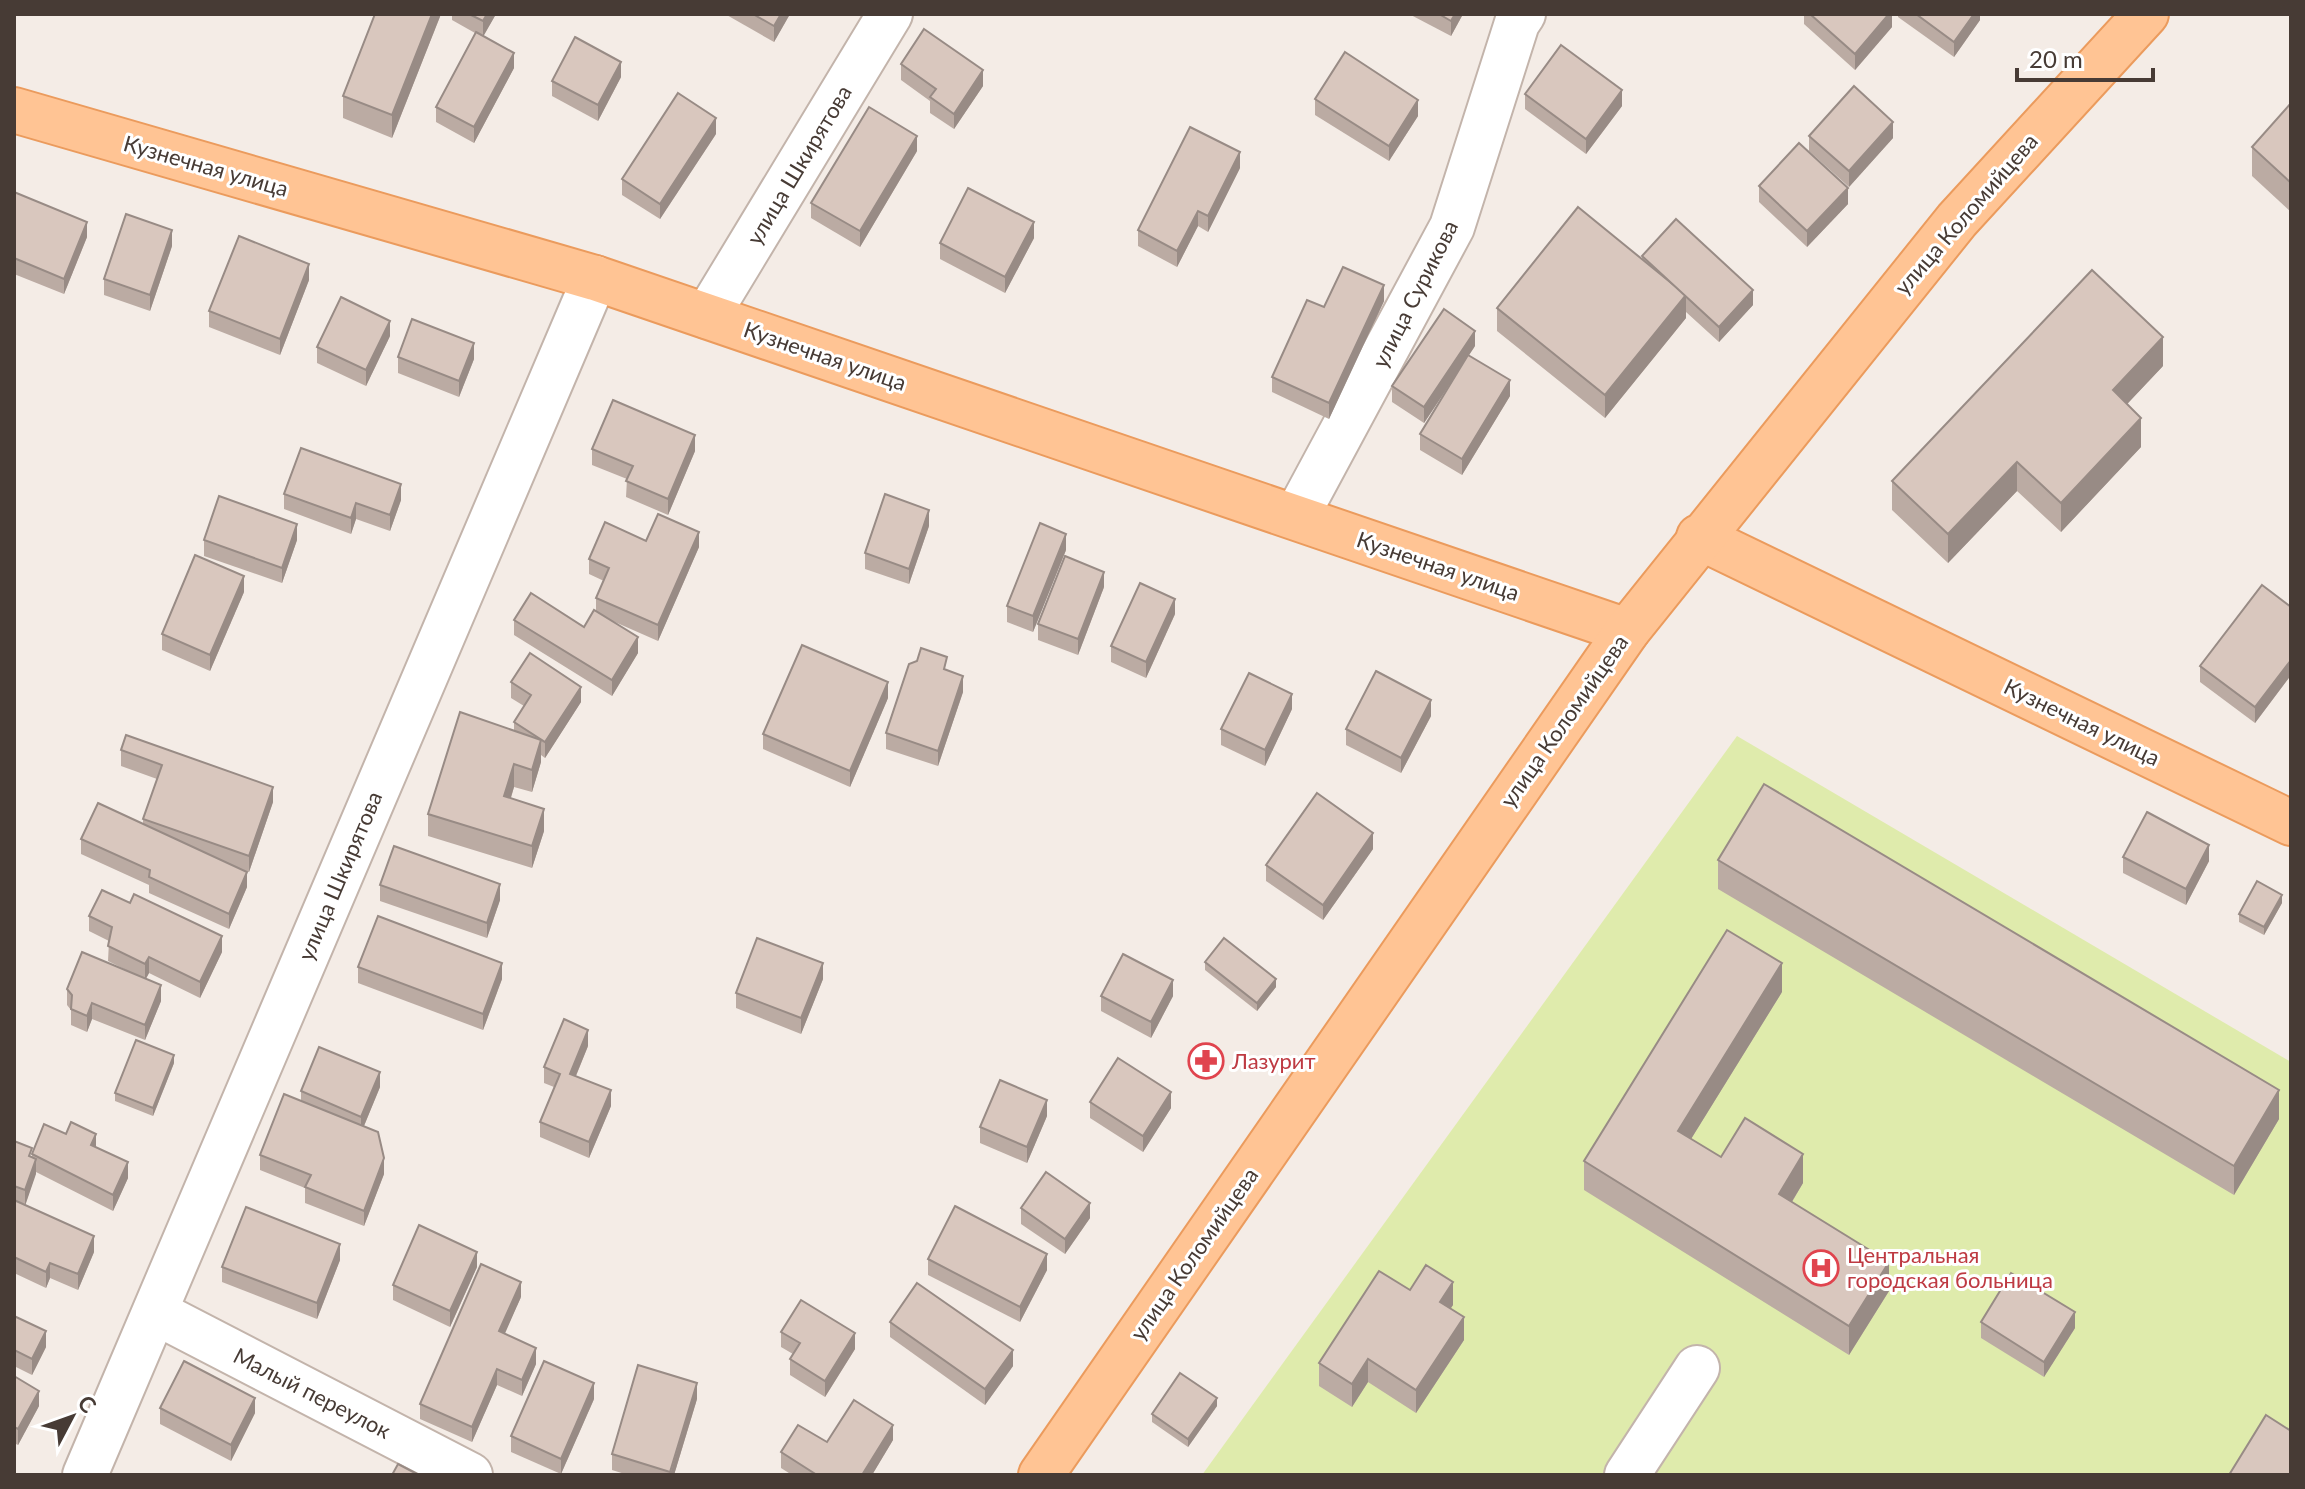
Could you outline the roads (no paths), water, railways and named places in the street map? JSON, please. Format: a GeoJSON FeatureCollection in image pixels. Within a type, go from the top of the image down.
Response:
{"type":"FeatureCollection","features":[{"type":"Feature","properties":{"kind":"main road","name":"улица Коломийцева"},"geometry":{"type":"LineString","coordinates":[[1041,1475],[1627,631],[1699,537],[1957,220],[2146,14]]}},
{"type":"Feature","properties":{"kind":"main road","name":"Кузнечная улица"},"geometry":{"type":"LineString","coordinates":[[14,110],[595,278],[1627,631]]}},
{"type":"Feature","properties":{"kind":"main road","name":"Кузнечная улица"},"geometry":{"type":"LineString","coordinates":[[1699,537],[2291,823]]}},
{"type":"Feature","properties":{"kind":"street","name":"улица Шкирятова"},"geometry":{"type":"LineString","coordinates":[[707,316],[890,14]]}},
{"type":"Feature","properties":{"kind":"street","name":"улица Сурикова"},"geometry":{"type":"LineString","coordinates":[[1296,517],[1452,227],[1517,23],[1523,14]]}},
{"type":"Feature","properties":{"kind":"street","name":"улица Шкирятова"},"geometry":{"type":"LineString","coordinates":[[85,1475],[595,278]]}},
{"type":"Feature","properties":{"kind":"street","name":"Малый переулок"},"geometry":{"type":"LineString","coordinates":[[155,1312],[470,1475]]}},
{"type":"Feature","properties":{"kind":"street"},"geometry":{"type":"LineString","coordinates":[[1627,1475],[1697,1368]]}},
{"type":"Feature","properties":{"kind":"place","name":"Лазурит"},"geometry":{"type":"Point","coordinates":[1206,1061]}},
{"type":"Feature","properties":{"kind":"place","name":"Центральная городская больница"},"geometry":{"type":"Point","coordinates":[1821,1268]}}]}
